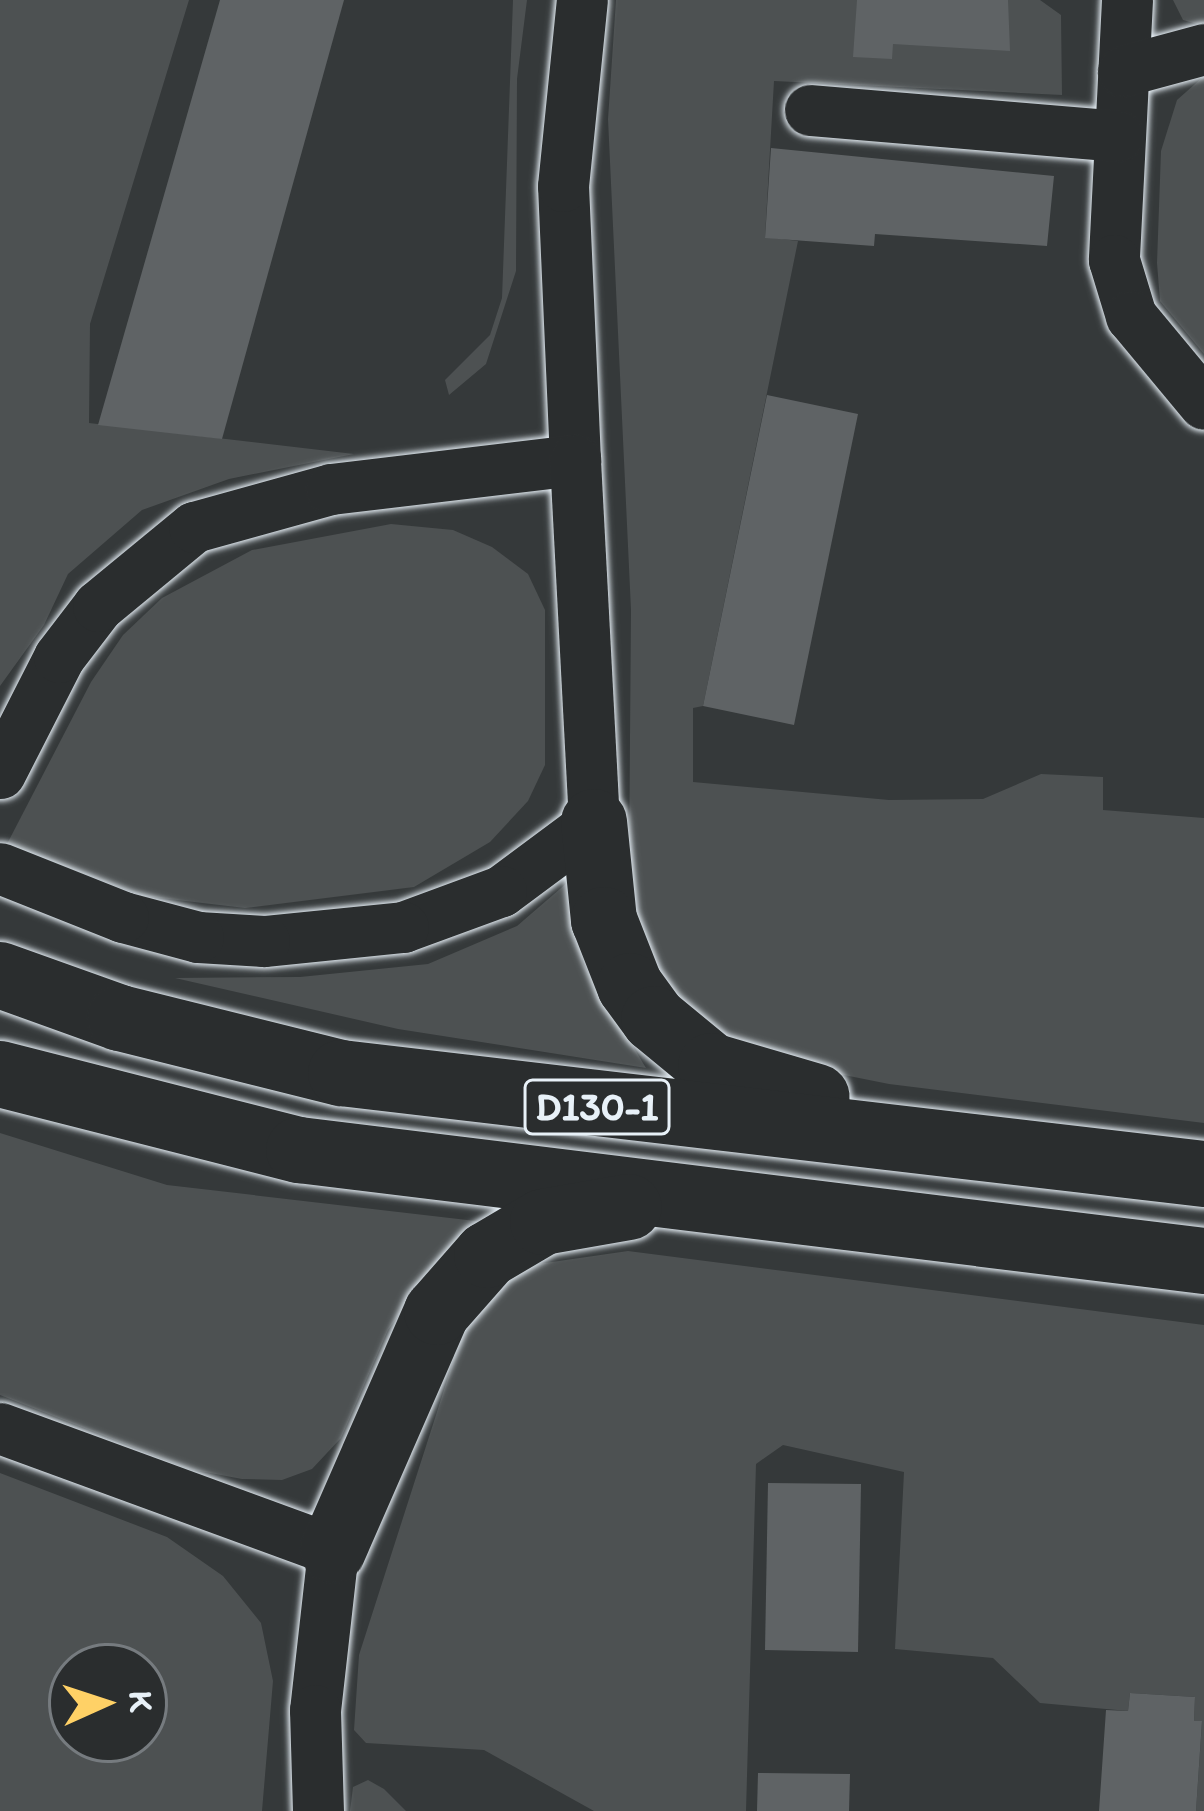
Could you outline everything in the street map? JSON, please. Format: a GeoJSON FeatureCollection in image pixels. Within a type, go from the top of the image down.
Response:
{"type":"FeatureCollection","features":[{"type":"Feature","properties":{"kind":"highway"},"geometry":{"type":"LineString","coordinates":[[594,821],[604,920],[630,986],[682,1048],[711,1066],[748,1083],[1173,1170]]}},
{"type":"Feature","properties":{"kind":"highway","name":"D130-1"},"geometry":{"type":"LineString","coordinates":[[2,976],[120,1018],[341,1073],[1173,1170]]}},
{"type":"Feature","properties":{"kind":"highway","name":"D130-1"},"geometry":{"type":"LineString","coordinates":[[0,1074],[299,1150],[790,1205],[1204,1261]]}},
{"type":"Feature","properties":{"kind":"highway"},"geometry":{"type":"LineString","coordinates":[[333,1550],[437,1312],[487,1255],[543,1222],[614,1208],[790,1205]]}},
{"type":"Feature","properties":{"kind":"highway"},"geometry":{"type":"LineString","coordinates":[[1135,1250],[1204,1272]]}},
{"type":"Feature","properties":{"kind":"street"},"geometry":{"type":"LineString","coordinates":[[0,868],[54,893],[198,937],[348,936],[468,909],[594,821],[563,186],[582,0]]}},
{"type":"Feature","properties":{"kind":"street"},"geometry":{"type":"LineString","coordinates":[[1127,0],[1114,260],[1131,316],[1204,404]]}},
{"type":"Feature","properties":{"kind":"street"},"geometry":{"type":"LineString","coordinates":[[1123,71],[1204,49]]}},
{"type":"Feature","properties":{"kind":"street"},"geometry":{"type":"LineString","coordinates":[[810,110],[1118,136]]}},
{"type":"Feature","properties":{"kind":"street"},"geometry":{"type":"LineString","coordinates":[[0,773],[59,657],[98,606],[194,527],[331,489],[575,460]]}},
{"type":"Feature","properties":{"kind":"street"},"geometry":{"type":"LineString","coordinates":[[0,1428],[333,1550],[315,1710],[318,1811]]}},
{"type":"Feature","properties":{"kind":"shaded area"},"geometry":{"type":"Polygon","coordinates":[[[0,0],[189,0],[90,324],[89,423],[354,454],[229,479],[142,510],[68,574],[44,625],[0,686],[0,0]]]}},
{"type":"Feature","properties":{"kind":"shaded area"},"geometry":{"type":"Polygon","coordinates":[[[513,0],[527,0],[517,79],[516,271],[486,364],[449,395],[445,380],[490,335],[502,298],[513,0]]]}},
{"type":"Feature","properties":{"kind":"shaded area"},"geometry":{"type":"Polygon","coordinates":[[[616,0],[1040,0],[1061,15],[1062,95],[774,81],[765,237],[798,241],[703,706],[693,708],[693,782],[889,800],[983,799],[1041,774],[1103,777],[1103,810],[1204,818],[1204,1123],[889,1084],[774,1061],[730,1043],[664,987],[641,932],[629,866],[631,610],[608,119],[616,0]]]}},
{"type":"Feature","properties":{"kind":"shaded area"},"geometry":{"type":"Polygon","coordinates":[[[1173,0],[1204,0],[1204,26],[1183,20],[1173,0]]]}},
{"type":"Feature","properties":{"kind":"shaded area"},"geometry":{"type":"Polygon","coordinates":[[[1204,76],[1204,354],[1160,301],[1157,263],[1161,151],[1177,100],[1204,76]]]}},
{"type":"Feature","properties":{"kind":"shaded area"},"geometry":{"type":"Polygon","coordinates":[[[391,524],[453,530],[492,547],[528,574],[545,610],[545,765],[528,801],[490,842],[414,887],[245,908],[143,896],[7,844],[91,682],[123,635],[162,598],[252,550],[391,524]]]}},
{"type":"Feature","properties":{"kind":"shaded area"},"geometry":{"type":"Polygon","coordinates":[[[568,882],[583,964],[646,1068],[398,1029],[175,978],[300,977],[428,964],[517,926],[568,882]]]}},
{"type":"Feature","properties":{"kind":"shaded area"},"geometry":{"type":"Polygon","coordinates":[[[0,1133],[167,1185],[493,1223],[420,1286],[388,1330],[341,1438],[312,1469],[282,1480],[242,1479],[189,1469],[0,1395],[0,1133]]]}},
{"type":"Feature","properties":{"kind":"shaded area"},"geometry":{"type":"Polygon","coordinates":[[[628,1251],[1204,1325],[1204,1811],[1196,1811],[1202,1722],[1194,1721],[1195,1697],[1130,1693],[1128,1711],[1040,1703],[993,1658],[895,1649],[904,1472],[783,1445],[756,1464],[746,1811],[594,1811],[484,1750],[366,1743],[354,1730],[359,1655],[469,1312],[503,1280],[538,1264],[628,1251]]]}},
{"type":"Feature","properties":{"kind":"shaded area"},"geometry":{"type":"Polygon","coordinates":[[[0,1473],[167,1537],[223,1576],[261,1623],[273,1681],[262,1811],[0,1811],[0,1473]]]}},
{"type":"Feature","properties":{"kind":"shaded area"},"geometry":{"type":"Polygon","coordinates":[[[368,1780],[406,1811],[350,1811],[353,1787],[368,1780]]]}},
{"type":"Feature","properties":{"kind":"building"},"geometry":{"type":"Polygon","coordinates":[[[220,0],[344,0],[222,439],[98,425],[220,0]]]}},
{"type":"Feature","properties":{"kind":"building"},"geometry":{"type":"Polygon","coordinates":[[[857,0],[1008,0],[1010,51],[893,44],[892,59],[853,57],[857,0]]]}},
{"type":"Feature","properties":{"kind":"building"},"geometry":{"type":"Polygon","coordinates":[[[771,148],[1054,176],[1047,246],[875,234],[874,246],[765,238],[771,148]]]}},
{"type":"Feature","properties":{"kind":"building"},"geometry":{"type":"Polygon","coordinates":[[[767,395],[858,414],[794,725],[703,706],[767,395]]]}},
{"type":"Feature","properties":{"kind":"building"},"geometry":{"type":"Polygon","coordinates":[[[768,1483],[861,1484],[858,1652],[765,1650],[768,1483]]]}},
{"type":"Feature","properties":{"kind":"building"},"geometry":{"type":"Polygon","coordinates":[[[1130,1693],[1195,1697],[1194,1721],[1202,1721],[1196,1811],[1099,1811],[1106,1710],[1128,1711],[1130,1693]]]}},
{"type":"Feature","properties":{"kind":"building"},"geometry":{"type":"Polygon","coordinates":[[[758,1773],[850,1774],[849,1811],[757,1811],[758,1773]]]}}]}
